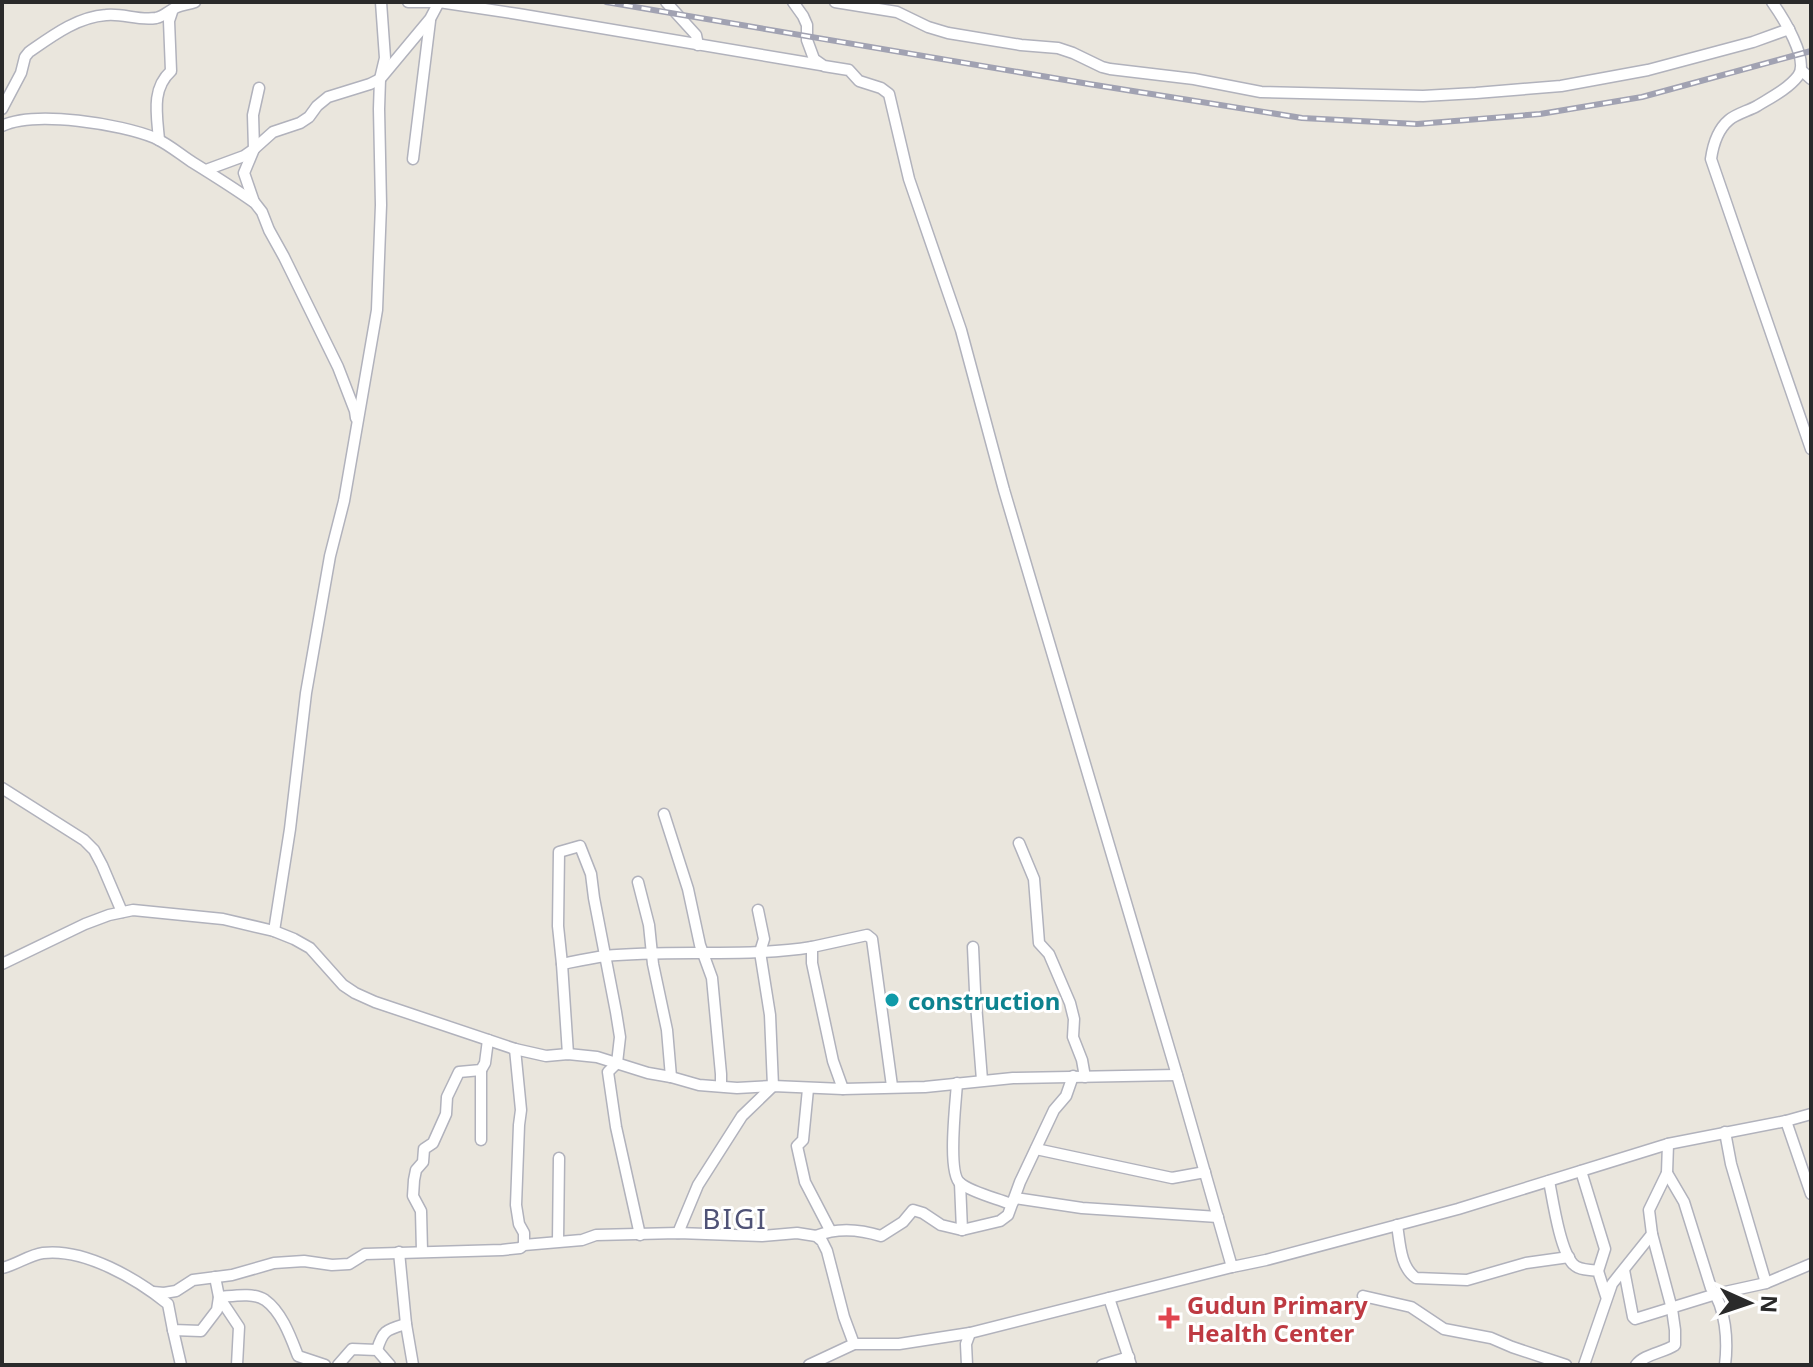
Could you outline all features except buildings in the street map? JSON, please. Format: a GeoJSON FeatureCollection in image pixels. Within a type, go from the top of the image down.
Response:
{"type":"FeatureCollection","features":[{"type":"Feature","properties":{"kind":"street"},"geometry":{"type":"LineString","coordinates":[[111,2],[119,15]]}},
{"type":"Feature","properties":{"kind":"street"},"geometry":{"type":"LineString","coordinates":[[2,109],[29,52],[82,20],[107,14],[138,19],[166,16],[174,5],[195,2]]}},
{"type":"Feature","properties":{"kind":"street"},"geometry":{"type":"LineString","coordinates":[[274,931],[306,693],[377,310],[381,205],[380,79],[385,58],[381,2]]}},
{"type":"Feature","properties":{"kind":"street"},"geometry":{"type":"LineString","coordinates":[[408,2],[439,2],[849,70],[859,81],[889,94],[909,179],[961,330],[1008,505],[1232,1267]]}},
{"type":"Feature","properties":{"kind":"street"},"geometry":{"type":"LineString","coordinates":[[206,170],[244,156],[273,132],[300,123],[328,97],[380,79],[430,19],[439,2]]}},
{"type":"Feature","properties":{"kind":"street"},"geometry":{"type":"LineString","coordinates":[[666,2],[696,35],[698,45]]}},
{"type":"Feature","properties":{"kind":"street"},"geometry":{"type":"LineString","coordinates":[[793,2],[807,25],[809,49],[814,59],[824,66]]}},
{"type":"Feature","properties":{"kind":"street"},"geometry":{"type":"LineString","coordinates":[[835,2],[897,12],[948,33],[1058,48],[1110,69],[1194,79],[1261,92],[1423,96],[1561,86],[1648,70],[1753,42],[1789,29]]}},
{"type":"Feature","properties":{"kind":"street"},"geometry":{"type":"LineString","coordinates":[[1772,2],[1789,29],[1802,64],[1801,70],[1774,95],[1729,119],[1713,144],[1711,159],[1811,449]]}},
{"type":"Feature","properties":{"kind":"street"},"geometry":{"type":"LineString","coordinates":[[159,140],[157,91],[171,71],[169,21],[174,5]]}},
{"type":"Feature","properties":{"kind":"street"},"geometry":{"type":"LineString","coordinates":[[413,159],[430,19]]}},
{"type":"Feature","properties":{"kind":"street"},"geometry":{"type":"LineString","coordinates":[[1801,70],[1811,79]]}},
{"type":"Feature","properties":{"kind":"street"},"geometry":{"type":"LineString","coordinates":[[259,88],[253,115],[254,149],[244,173],[255,203],[338,367],[357,424]]}},
{"type":"Feature","properties":{"kind":"street"},"geometry":{"type":"LineString","coordinates":[[2,126],[27,120],[63,120],[119,127],[159,140],[255,203]]}},
{"type":"Feature","properties":{"kind":"street"},"geometry":{"type":"LineString","coordinates":[[2,788],[84,840],[94,850],[122,912]]}},
{"type":"Feature","properties":{"kind":"street"},"geometry":{"type":"LineString","coordinates":[[664,814],[712,978],[721,1085]]}},
{"type":"Feature","properties":{"kind":"street"},"geometry":{"type":"LineString","coordinates":[[816,1236],[830,1230],[863,1230],[881,1236],[903,1222],[913,1210],[941,1225],[962,1230],[1000,1221],[1008,1215],[1054,1110],[1079,1076],[1082,1060],[1073,1037],[1074,1019],[1067,995],[1049,954],[1039,943],[1034,879],[1019,843]]}},
{"type":"Feature","properties":{"kind":"street"},"geometry":{"type":"LineString","coordinates":[[568,1054],[558,926],[559,852],[580,846],[591,874],[620,1037],[617,1063],[608,1072],[616,1127],[640,1235]]}},
{"type":"Feature","properties":{"kind":"street"},"geometry":{"type":"LineString","coordinates":[[638,882],[649,925],[667,1030],[671,1077]]}},
{"type":"Feature","properties":{"kind":"street"},"geometry":{"type":"LineString","coordinates":[[2,964],[85,924],[133,910],[223,919],[274,931],[310,948],[343,985],[355,993],[515,1049],[546,1056],[568,1054],[597,1057],[699,1085],[843,1089],[925,1087],[982,1080],[1177,1075]]}},
{"type":"Feature","properties":{"kind":"street"},"geometry":{"type":"LineString","coordinates":[[678,1233],[698,1185],[742,1116],[773,1086],[770,1015],[760,952],[764,939],[758,910]]}},
{"type":"Feature","properties":{"kind":"street"},"geometry":{"type":"LineString","coordinates":[[562,964],[605,956],[778,953],[867,935],[872,939],[892,1086]]}},
{"type":"Feature","properties":{"kind":"street"},"geometry":{"type":"LineString","coordinates":[[812,947],[822,1014],[843,1089]]}},
{"type":"Feature","properties":{"kind":"street"},"geometry":{"type":"LineString","coordinates":[[973,947],[982,1080]]}},
{"type":"Feature","properties":{"kind":"street"},"geometry":{"type":"LineString","coordinates":[[481,1140],[481,1070],[488,1040]]}},
{"type":"Feature","properties":{"kind":"street"},"geometry":{"type":"LineString","coordinates":[[515,1049],[521,1110],[516,1205],[524,1245]]}},
{"type":"Feature","properties":{"kind":"street"},"geometry":{"type":"LineString","coordinates":[[422,1251],[421,1211],[413,1196],[416,1170],[423,1162],[424,1149],[433,1143],[446,1114],[447,1097],[459,1072],[481,1070]]}},
{"type":"Feature","properties":{"kind":"street"},"geometry":{"type":"LineString","coordinates":[[957,1083],[953,1147],[956,1178],[960,1183],[1008,1203],[1014,1200],[1102,1210],[1218,1217]]}},
{"type":"Feature","properties":{"kind":"street"},"geometry":{"type":"LineString","coordinates":[[808,1089],[803,1140],[797,1146],[805,1182],[830,1230]]}},
{"type":"Feature","properties":{"kind":"street"},"geometry":{"type":"LineString","coordinates":[[809,1365],[854,1344],[899,1344],[970,1333],[1458,1209],[1668,1144],[1811,1114]]}},
{"type":"Feature","properties":{"kind":"street"},"geometry":{"type":"LineString","coordinates":[[1786,1121],[1811,1194]]}},
{"type":"Feature","properties":{"kind":"street"},"geometry":{"type":"LineString","coordinates":[[1725,1132],[1731,1164],[1766,1283]]}},
{"type":"Feature","properties":{"kind":"street"},"geometry":{"type":"LineString","coordinates":[[1636,1365],[1641,1359],[1675,1345],[1672,1309],[1652,1234],[1649,1210],[1667,1173],[1668,1144]]}},
{"type":"Feature","properties":{"kind":"street"},"geometry":{"type":"LineString","coordinates":[[1036,1149],[1172,1178],[1205,1172]]}},
{"type":"Feature","properties":{"kind":"street"},"geometry":{"type":"LineString","coordinates":[[558,1241],[559,1158]]}},
{"type":"Feature","properties":{"kind":"street"},"geometry":{"type":"LineString","coordinates":[[1581,1171],[1605,1249],[1598,1271],[1606,1298]]}},
{"type":"Feature","properties":{"kind":"street"},"geometry":{"type":"LineString","coordinates":[[1667,1173],[1684,1202],[1711,1288],[1716,1294],[1726,1331],[1725,1365]]}},
{"type":"Feature","properties":{"kind":"street"},"geometry":{"type":"LineString","coordinates":[[1549,1181],[1562,1241],[1569,1257],[1574,1265],[1585,1271],[1598,1271]]}},
{"type":"Feature","properties":{"kind":"street"},"geometry":{"type":"LineString","coordinates":[[960,1183],[962,1230]]}},
{"type":"Feature","properties":{"kind":"street"},"geometry":{"type":"LineString","coordinates":[[1397,1225],[1404,1264],[1408,1273],[1416,1278],[1460,1281],[1526,1263],[1569,1257]]}},
{"type":"Feature","properties":{"kind":"street"},"geometry":{"type":"LineString","coordinates":[[153,1292],[176,1291],[193,1280],[232,1275],[274,1263],[349,1264],[365,1254],[502,1250],[582,1240],[596,1235],[808,1234],[822,1241],[827,1251],[854,1344]]}},
{"type":"Feature","properties":{"kind":"street"},"geometry":{"type":"LineString","coordinates":[[1584,1365],[1612,1284],[1652,1234]]}},
{"type":"Feature","properties":{"kind":"street"},"geometry":{"type":"LineString","coordinates":[[2,1268],[38,1253],[52,1252],[74,1254],[125,1274],[168,1304],[181,1365]]}},
{"type":"Feature","properties":{"kind":"street"},"geometry":{"type":"LineString","coordinates":[[399,1252],[413,1365]]}},
{"type":"Feature","properties":{"kind":"street"},"geometry":{"type":"LineString","coordinates":[[1624,1270],[1635,1319],[1716,1294],[1766,1283],[1811,1264]]}},
{"type":"Feature","properties":{"kind":"street"},"geometry":{"type":"LineString","coordinates":[[173,1330],[201,1331],[217,1310],[219,1297],[215,1277]]}},
{"type":"Feature","properties":{"kind":"street"},"geometry":{"type":"LineString","coordinates":[[219,1297],[247,1295],[264,1299],[280,1318],[298,1356],[325,1365]]}},
{"type":"Feature","properties":{"kind":"street"},"geometry":{"type":"LineString","coordinates":[[1363,1296],[1411,1307],[1444,1329],[1491,1338],[1566,1365]]}},
{"type":"Feature","properties":{"kind":"street"},"geometry":{"type":"LineString","coordinates":[[219,1297],[239,1327],[237,1365]]}},
{"type":"Feature","properties":{"kind":"street"},"geometry":{"type":"LineString","coordinates":[[1102,1365],[1130,1361],[1109,1298]]}},
{"type":"Feature","properties":{"kind":"street"},"geometry":{"type":"LineString","coordinates":[[377,1350],[386,1330],[406,1324]]}},
{"type":"Feature","properties":{"kind":"street"},"geometry":{"type":"LineString","coordinates":[[967,1365],[966,1344],[970,1333]]}},
{"type":"Feature","properties":{"kind":"street"},"geometry":{"type":"LineString","coordinates":[[338,1365],[352,1349],[377,1350],[390,1365]]}},
{"type":"Feature","properties":{"kind":"street"},"geometry":{"type":"LineString","coordinates":[[835,1365],[840,1350]]}},
{"type":"Feature","properties":{"kind":"railway"},"geometry":{"type":"LineString","coordinates":[[606,2],[1302,118],[1417,124],[1540,114],[1642,97],[1811,51]]}},
{"type":"Feature","properties":{"kind":"place","name":"construction"},"geometry":{"type":"Point","coordinates":[892,1000]}},
{"type":"Feature","properties":{"kind":"place","name":"Gudun Primary Health Center"},"geometry":{"type":"Point","coordinates":[1169,1318]}},
{"type":"Feature","properties":{"kind":"district","name":"BIGI"},"geometry":{"type":"Point","coordinates":[735,1218]}}]}
